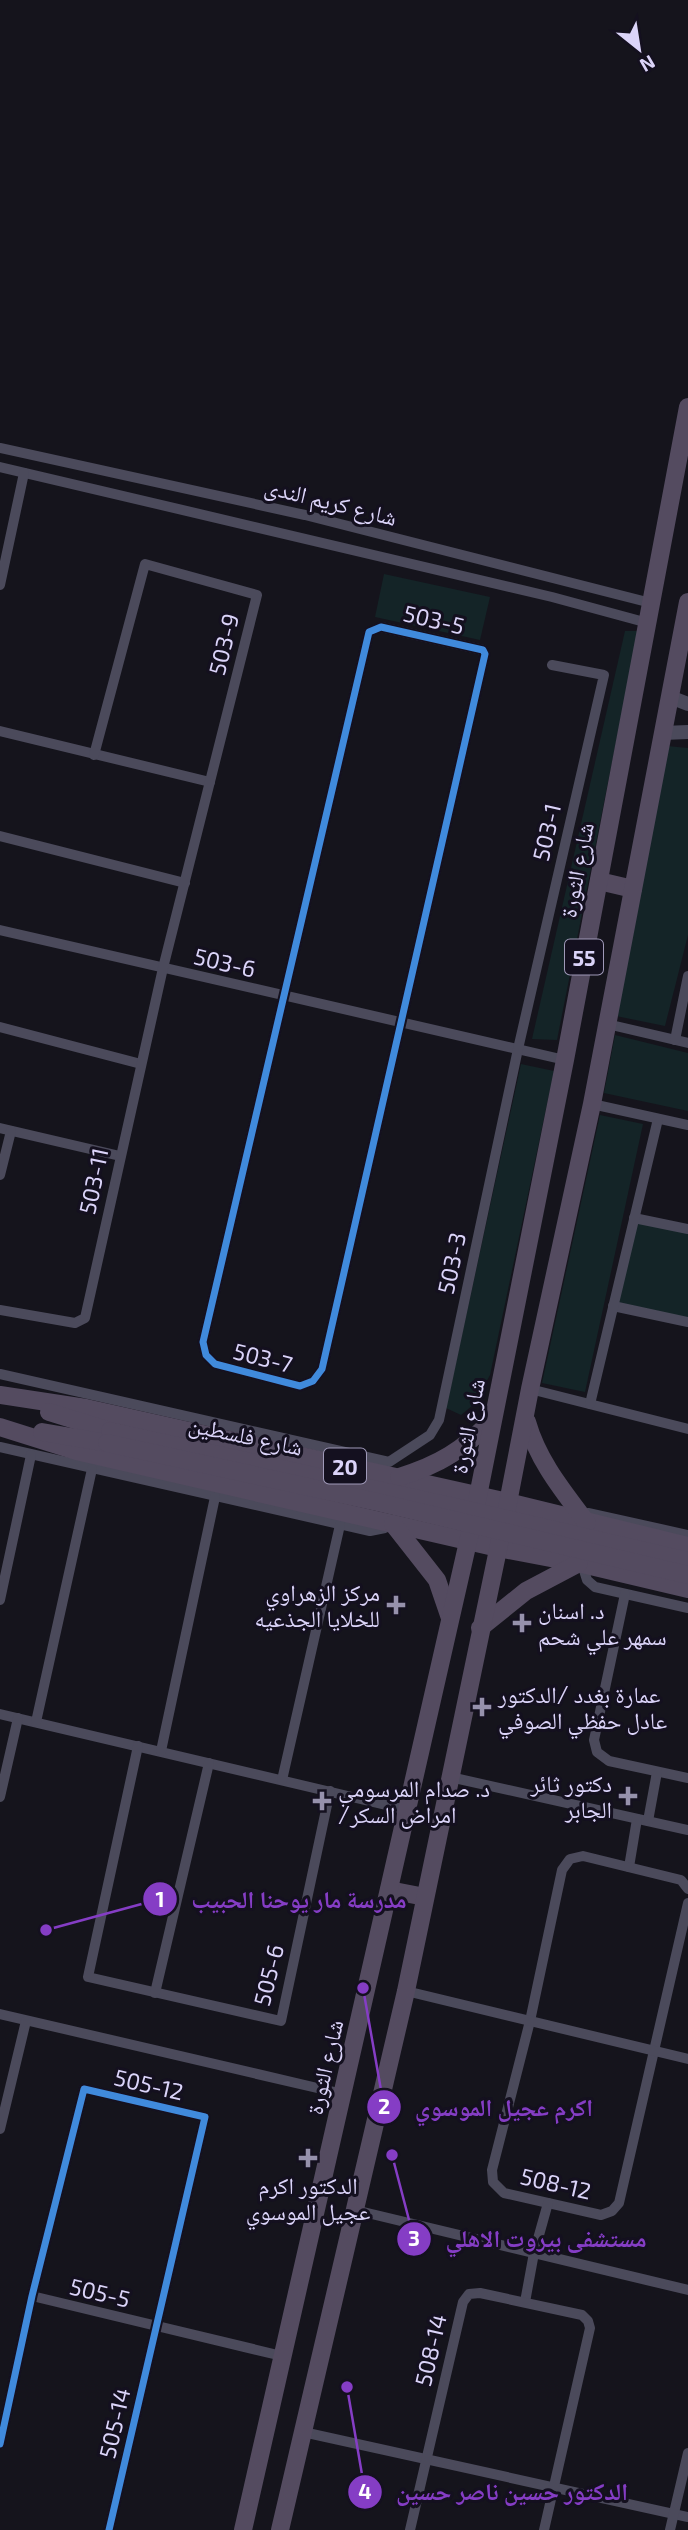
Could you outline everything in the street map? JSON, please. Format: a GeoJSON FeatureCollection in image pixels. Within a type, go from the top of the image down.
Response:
{"type":"FeatureCollection","features":[{"type":"Feature","properties":{"kind":"main road","name":"شارع الثورة"},"geometry":{"type":"LineString","coordinates":[[477,1501],[565,1060],[688,407]]}},
{"type":"Feature","properties":{"kind":"main road","name":"55"},"geometry":{"type":"LineString","coordinates":[[507,1508],[592,1104],[688,602]]}},
{"type":"Feature","properties":{"kind":"main road"},"geometry":{"type":"LineString","coordinates":[[599,881],[634,889]]}},
{"type":"Feature","properties":{"kind":"main road","name":"شارع فلسطين"},"geometry":{"type":"LineString","coordinates":[[0,1396],[86,1408],[392,1470],[477,1501],[507,1508],[582,1517],[688,1546]]}},
{"type":"Feature","properties":{"kind":"main road","name":"شارع فلسطين"},"geometry":{"type":"LineString","coordinates":[[0,1396],[108,1437],[688,1575]]}},
{"type":"Feature","properties":{"kind":"main road"},"geometry":{"type":"LineString","coordinates":[[525,1418],[533,1442],[550,1473],[582,1517]]}},
{"type":"Feature","properties":{"kind":"main road"},"geometry":{"type":"LineString","coordinates":[[392,1470],[423,1470],[450,1457],[492,1420]]}},
{"type":"Feature","properties":{"kind":"main road","name":"شارع فلسطين"},"geometry":{"type":"LineString","coordinates":[[0,1427],[108,1437],[442,1504],[688,1561]]}},
{"type":"Feature","properties":{"kind":"main road","name":"شارع فلسطين"},"geometry":{"type":"LineString","coordinates":[[0,1427],[76,1451],[393,1524],[470,1537],[688,1589]]}},
{"type":"Feature","properties":{"kind":"main road"},"geometry":{"type":"LineString","coordinates":[[393,1524],[437,1580],[450,1620]]}},
{"type":"Feature","properties":{"kind":"main road","name":"شارع الثورة"},"geometry":{"type":"LineString","coordinates":[[243,2530],[470,1537]]}},
{"type":"Feature","properties":{"kind":"main road"},"geometry":{"type":"LineString","coordinates":[[280,2530],[406,1991],[499,1544]]}},
{"type":"Feature","properties":{"kind":"main road"},"geometry":{"type":"LineString","coordinates":[[480,1628],[526,1591],[581,1564]]}},
{"type":"Feature","properties":{"kind":"main road"},"geometry":{"type":"LineString","coordinates":[[389,1890],[425,1897]]}},
{"type":"Feature","properties":{"kind":"street","name":"شارع كريم الندى"},"geometry":{"type":"LineString","coordinates":[[0,448],[305,515],[651,603]]}},
{"type":"Feature","properties":{"kind":"street","name":"شارع كريم الندى"},"geometry":{"type":"LineString","coordinates":[[0,467],[552,597],[648,623]]}},
{"type":"Feature","properties":{"kind":"street"},"geometry":{"type":"LineString","coordinates":[[0,585],[6,535],[24,473]]}},
{"type":"Feature","properties":{"kind":"street"},"geometry":{"type":"LineString","coordinates":[[298,539],[305,515]]}},
{"type":"Feature","properties":{"kind":"street","name":"503-9"},"geometry":{"type":"LineString","coordinates":[[94,755],[145,564],[257,595],[163,968]]}},
{"type":"Feature","properties":{"kind":"street","name":"503-5"},"geometry":{"type":"LineString","coordinates":[[284,995],[369,632],[381,627],[483,650],[485,654],[400,1022]]}},
{"type":"Feature","properties":{"kind":"street","name":"503-1"},"geometry":{"type":"LineString","coordinates":[[518,1049],[604,675],[552,665]]}},
{"type":"Feature","properties":{"kind":"street"},"geometry":{"type":"LineString","coordinates":[[670,697],[688,704]]}},
{"type":"Feature","properties":{"kind":"street"},"geometry":{"type":"LineString","coordinates":[[0,731],[210,782]]}},
{"type":"Feature","properties":{"kind":"street"},"geometry":{"type":"LineString","coordinates":[[663,733],[688,732]]}},
{"type":"Feature","properties":{"kind":"street"},"geometry":{"type":"LineString","coordinates":[[0,836],[184,884]]}},
{"type":"Feature","properties":{"kind":"street","name":"503-6"},"geometry":{"type":"LineString","coordinates":[[0,930],[565,1060]]}},
{"type":"Feature","properties":{"kind":"street","name":"503-11"},"geometry":{"type":"LineString","coordinates":[[0,1310],[75,1323],[85,1318],[163,968]]}},
{"type":"Feature","properties":{"kind":"street"},"geometry":{"type":"LineString","coordinates":[[674,1040],[688,976]]}},
{"type":"Feature","properties":{"kind":"street","name":"503-7"},"geometry":{"type":"LineString","coordinates":[[284,995],[203,1342],[206,1355],[215,1364],[300,1386],[313,1381],[322,1369],[400,1022]]}},
{"type":"Feature","properties":{"kind":"street"},"geometry":{"type":"LineString","coordinates":[[607,1024],[688,1043]]}},
{"type":"Feature","properties":{"kind":"street"},"geometry":{"type":"LineString","coordinates":[[0,1027],[141,1064]]}},
{"type":"Feature","properties":{"kind":"street","name":"503-3"},"geometry":{"type":"LineString","coordinates":[[392,1470],[430,1434],[439,1420],[518,1049]]}},
{"type":"Feature","properties":{"kind":"street"},"geometry":{"type":"LineString","coordinates":[[592,1104],[688,1125]]}},
{"type":"Feature","properties":{"kind":"street"},"geometry":{"type":"LineString","coordinates":[[590,1404],[658,1119]]}},
{"type":"Feature","properties":{"kind":"street"},"geometry":{"type":"LineString","coordinates":[[0,1175],[5,1129],[120,1156]]}},
{"type":"Feature","properties":{"kind":"street"},"geometry":{"type":"LineString","coordinates":[[634,1218],[688,1229]]}},
{"type":"Feature","properties":{"kind":"street"},"geometry":{"type":"LineString","coordinates":[[613,1306],[688,1322]]}},
{"type":"Feature","properties":{"kind":"street"},"geometry":{"type":"LineString","coordinates":[[0,1374],[392,1470]]}},
{"type":"Feature","properties":{"kind":"street"},"geometry":{"type":"LineString","coordinates":[[530,1389],[688,1429]]}},
{"type":"Feature","properties":{"kind":"street"},"geometry":{"type":"LineString","coordinates":[[0,1447],[370,1531],[393,1524]]}},
{"type":"Feature","properties":{"kind":"street"},"geometry":{"type":"LineString","coordinates":[[0,1600],[31,1455]]}},
{"type":"Feature","properties":{"kind":"street"},"geometry":{"type":"LineString","coordinates":[[36,1722],[92,1469]]}},
{"type":"Feature","properties":{"kind":"street"},"geometry":{"type":"LineString","coordinates":[[161,1751],[215,1497]]}},
{"type":"Feature","properties":{"kind":"street"},"geometry":{"type":"LineString","coordinates":[[582,1517],[688,1535]]}},
{"type":"Feature","properties":{"kind":"street"},"geometry":{"type":"LineString","coordinates":[[282,1780],[340,1525]]}},
{"type":"Feature","properties":{"kind":"street"},"geometry":{"type":"LineString","coordinates":[[581,1564],[591,1584],[688,1608]]}},
{"type":"Feature","properties":{"kind":"street"},"geometry":{"type":"LineString","coordinates":[[625,1594],[594,1740],[597,1752],[609,1761],[688,1777]]}},
{"type":"Feature","properties":{"kind":"street"},"geometry":{"type":"LineString","coordinates":[[0,1714],[407,1810]]}},
{"type":"Feature","properties":{"kind":"street"},"geometry":{"type":"LineString","coordinates":[[0,1797],[18,1718]]}},
{"type":"Feature","properties":{"kind":"street","name":"505-6"},"geometry":{"type":"LineString","coordinates":[[138,1746],[88,1978],[281,2021],[330,1791]]}},
{"type":"Feature","properties":{"kind":"street"},"geometry":{"type":"LineString","coordinates":[[155,1993],[209,1763]]}},
{"type":"Feature","properties":{"kind":"street"},"geometry":{"type":"LineString","coordinates":[[629,1867],[657,1772]]}},
{"type":"Feature","properties":{"kind":"street"},"geometry":{"type":"LineString","coordinates":[[450,1777],[688,1830]]}},
{"type":"Feature","properties":{"kind":"street","name":"508-12"},"geometry":{"type":"LineString","coordinates":[[688,1889],[681,1880],[583,1856],[570,1858],[562,1870],[530,2021],[492,2170],[494,2182],[504,2193],[601,2215],[612,2211],[619,2203],[688,1903]]}},
{"type":"Feature","properties":{"kind":"street"},"geometry":{"type":"LineString","coordinates":[[406,1991],[688,2059]]}},
{"type":"Feature","properties":{"kind":"street"},"geometry":{"type":"LineString","coordinates":[[0,2014],[343,2094]]}},
{"type":"Feature","properties":{"kind":"street"},"geometry":{"type":"LineString","coordinates":[[0,2129],[26,2021]]}},
{"type":"Feature","properties":{"kind":"street","name":"505-12"},"geometry":{"type":"LineString","coordinates":[[32,2296],[83,2089],[205,2117],[156,2324]]}},
{"type":"Feature","properties":{"kind":"street"},"geometry":{"type":"LineString","coordinates":[[525,2302],[534,2253],[548,2203]]}},
{"type":"Feature","properties":{"kind":"street"},"geometry":{"type":"LineString","coordinates":[[355,2210],[688,2290]]}},
{"type":"Feature","properties":{"kind":"street","name":"508-14"},"geometry":{"type":"LineString","coordinates":[[410,2530],[463,2302],[469,2294],[480,2293],[582,2315],[590,2328],[544,2530]]}},
{"type":"Feature","properties":{"kind":"street"},"geometry":{"type":"LineString","coordinates":[[0,2444],[32,2296]]}},
{"type":"Feature","properties":{"kind":"street","name":"505-5"},"geometry":{"type":"LineString","coordinates":[[32,2296],[282,2356]]}},
{"type":"Feature","properties":{"kind":"street","name":"505-14"},"geometry":{"type":"LineString","coordinates":[[109,2530],[156,2324]]}},
{"type":"Feature","properties":{"kind":"street"},"geometry":{"type":"LineString","coordinates":[[303,2432],[688,2517]]}},
{"type":"Feature","properties":{"kind":"street"},"geometry":{"type":"LineString","coordinates":[[670,2530],[688,2454]]}},
{"type":"Feature","properties":{"kind":"shaded area"},"geometry":{"type":"Polygon","coordinates":[[[384,574],[490,597],[480,640],[375,617],[384,574]]]}},
{"type":"Feature","properties":{"kind":"shaded area"},"geometry":{"type":"Polygon","coordinates":[[[625,631],[638,631],[557,1040],[532,1039],[625,631]]]}},
{"type":"Feature","properties":{"kind":"shaded area"},"geometry":{"type":"Polygon","coordinates":[[[667,746],[688,748],[688,935],[665,1026],[616,1016],[667,746]]]}},
{"type":"Feature","properties":{"kind":"shaded area"},"geometry":{"type":"Polygon","coordinates":[[[615,1035],[688,1053],[688,1111],[604,1093],[615,1035]]]}},
{"type":"Feature","properties":{"kind":"shaded area"},"geometry":{"type":"Polygon","coordinates":[[[521,1064],[554,1071],[490,1375],[473,1405],[461,1415],[446,1408],[521,1064]]]}},
{"type":"Feature","properties":{"kind":"shaded area"},"geometry":{"type":"Polygon","coordinates":[[[600,1115],[643,1124],[585,1392],[542,1383],[600,1115]]]}},
{"type":"Feature","properties":{"kind":"shaded area"},"geometry":{"type":"Polygon","coordinates":[[[634,1218],[688,1229],[688,1322],[613,1306],[634,1218]]]}},
{"type":"Feature","properties":{"kind":"cycle path"},"geometry":{"type":"LineString","coordinates":[[381,627],[483,650],[485,654],[322,1369],[313,1381],[300,1386],[215,1364],[206,1355],[203,1342],[369,632],[381,627]]}},
{"type":"Feature","properties":{"kind":"cycle path"},"geometry":{"type":"LineString","coordinates":[[0,2444],[32,2296],[84,2089],[205,2117],[109,2530]]}},
{"type":"Feature","properties":{"kind":"place","name":"مركز الزهراوي للخلايا الجذعيه"},"geometry":{"type":"Point","coordinates":[396,1605]}},
{"type":"Feature","properties":{"kind":"place","name":"د. اسنان سمهر علي شحم"},"geometry":{"type":"Point","coordinates":[522,1623]}},
{"type":"Feature","properties":{"kind":"place","name":"عمارة بغدد /الدكتور عادل حفظي الصوفي"},"geometry":{"type":"Point","coordinates":[482,1707]}},
{"type":"Feature","properties":{"kind":"place","name":"دكتور ثائر الجابر"},"geometry":{"type":"Point","coordinates":[628,1796]}},
{"type":"Feature","properties":{"kind":"place","name":"د. صدام المرسومي /امراض السكر"},"geometry":{"type":"Point","coordinates":[322,1801]}},
{"type":"Feature","properties":{"kind":"place","name":"مدرسة مار يوحنا الحبيب"},"geometry":{"type":"Point","coordinates":[46,1930]}},
{"type":"Feature","properties":{"kind":"place","name":"اكرم عجيل الموسوي"},"geometry":{"type":"Point","coordinates":[363,1988]}},
{"type":"Feature","properties":{"kind":"place","name":"مستشفى بيروت الاهلي"},"geometry":{"type":"Point","coordinates":[392,2155]}},
{"type":"Feature","properties":{"kind":"place","name":"الدكتور اكرم عجيل الموسوي"},"geometry":{"type":"Point","coordinates":[308,2158]}},
{"type":"Feature","properties":{"kind":"place","name":"الدكتور حسين ناصر حسين"},"geometry":{"type":"Point","coordinates":[347,2387]}}]}
